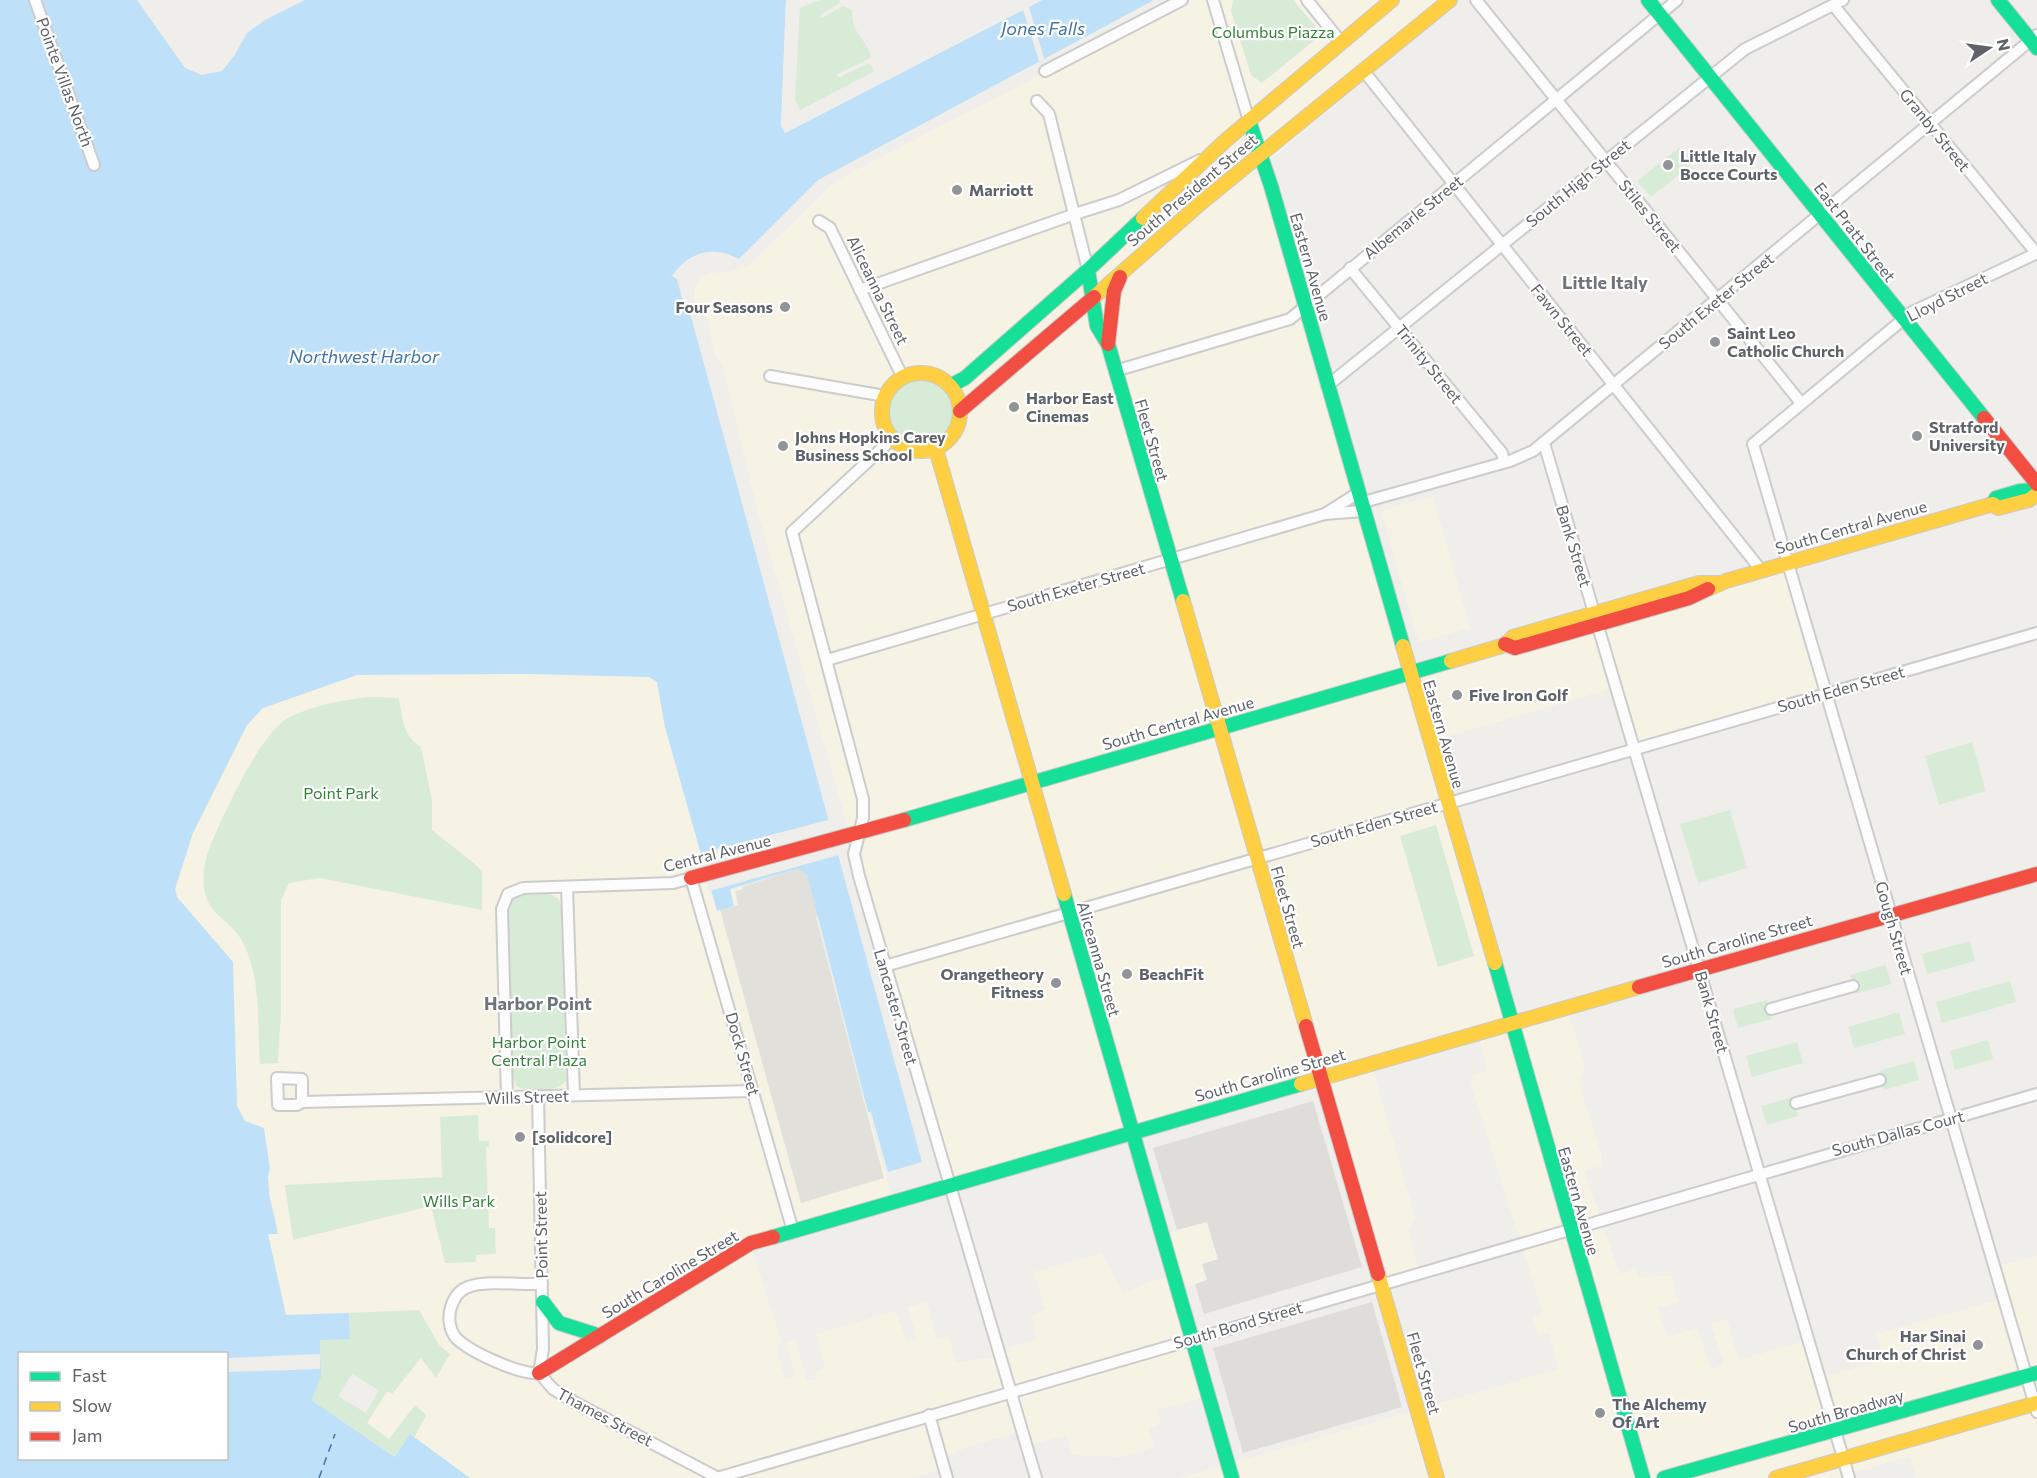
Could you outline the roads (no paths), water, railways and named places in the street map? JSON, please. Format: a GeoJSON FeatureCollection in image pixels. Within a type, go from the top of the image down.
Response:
{"type":"FeatureCollection","features":[{"type":"Feature","properties":{"kind":"main road","name":"South President Street"},"geometry":{"type":"LineString","coordinates":[[950,386],[965,378],[1088,270],[1209,156],[1392,0]]}},
{"type":"Feature","properties":{"kind":"main road","name":"South President Street"},"geometry":{"type":"LineString","coordinates":[[960,411],[1260,154],[1450,0]]}},
{"type":"Feature","properties":{"kind":"main road","name":"East Pratt Street"},"geometry":{"type":"LineString","coordinates":[[1648,0],[2037,484]]}},
{"type":"Feature","properties":{"kind":"main road"},"geometry":{"type":"LineString","coordinates":[[1998,0],[2035,41]]}},
{"type":"Feature","properties":{"kind":"main road","name":"Eastern Avenue"},"geometry":{"type":"LineString","coordinates":[[1249,121],[1305,306],[1409,674],[1643,1478]]}},
{"type":"Feature","properties":{"kind":"main road","name":"Fleet Street"},"geometry":{"type":"LineString","coordinates":[[1088,270],[1097,326],[1108,344],[1437,1478]]}},
{"type":"Feature","properties":{"kind":"main road","name":"Fleet Street"},"geometry":{"type":"LineString","coordinates":[[1108,344],[1114,291],[1125,270]]}},
{"type":"Feature","properties":{"kind":"main road"},"geometry":{"type":"LineString","coordinates":[[913,374],[929,374],[950,386],[960,411],[954,434],[936,449],[911,450],[892,439],[882,418],[885,396],[903,378],[913,374]]}},
{"type":"Feature","properties":{"kind":"main road","name":"Aliceanna Street"},"geometry":{"type":"LineString","coordinates":[[936,449],[1232,1478]]}},
{"type":"Feature","properties":{"kind":"main road","name":"South Central Avenue"},"geometry":{"type":"LineString","coordinates":[[860,832],[1409,674],[1505,644],[1515,648],[1596,619],[1689,598],[1718,583],[1993,504],[1996,498],[2020,491],[2037,492]]}},
{"type":"Feature","properties":{"kind":"main road","name":"Central Avenue"},"geometry":{"type":"LineString","coordinates":[[696,877],[860,832]]}},
{"type":"Feature","properties":{"kind":"main road","name":"South Caroline Street"},"geometry":{"type":"LineString","coordinates":[[539,1373],[751,1244],[1131,1132],[2037,874]]}},
{"type":"Feature","properties":{"kind":"main road"},"geometry":{"type":"LineString","coordinates":[[543,1302],[549,1317],[558,1324],[600,1336]]}},
{"type":"Feature","properties":{"kind":"main road","name":"South Broadway"},"geometry":{"type":"LineString","coordinates":[[1664,1478],[2032,1375]]}},
{"type":"Feature","properties":{"kind":"main road"},"geometry":{"type":"LineString","coordinates":[[1776,1478],[2036,1406]]}},
{"type":"Feature","properties":{"kind":"street","name":"Pointe Villas North"},"geometry":{"type":"LineString","coordinates":[[35,0],[94,165]]}},
{"type":"Feature","properties":{"kind":"street"},"geometry":{"type":"LineString","coordinates":[[1045,71],[1182,0]]}},
{"type":"Feature","properties":{"kind":"street","name":"Eastern Avenue"},"geometry":{"type":"LineString","coordinates":[[1214,0],[1249,121]]}},
{"type":"Feature","properties":{"kind":"street"},"geometry":{"type":"LineString","coordinates":[[1307,0],[1341,42]]}},
{"type":"Feature","properties":{"kind":"street","name":"Stiles Street"},"geometry":{"type":"LineString","coordinates":[[1476,0],[1801,404]]}},
{"type":"Feature","properties":{"kind":"street","name":"Albemarle Street"},"geometry":{"type":"LineString","coordinates":[[1115,371],[1290,319],[1677,0]]}},
{"type":"Feature","properties":{"kind":"street","name":"South High Street"},"geometry":{"type":"LineString","coordinates":[[1327,386],[1745,49],[1838,3]]}},
{"type":"Feature","properties":{"kind":"street","name":"Granby Street"},"geometry":{"type":"LineString","coordinates":[[1838,3],[1930,124],[2037,254]]}},
{"type":"Feature","properties":{"kind":"street","name":"South Exeter Street"},"geometry":{"type":"LineString","coordinates":[[827,660],[1360,502],[1504,462],[1531,452],[1930,124],[2035,41]]}},
{"type":"Feature","properties":{"kind":"street","name":"Fawn Street"},"geometry":{"type":"LineString","coordinates":[[1363,70],[1761,570]]}},
{"type":"Feature","properties":{"kind":"street","name":"Fleet Street"},"geometry":{"type":"LineString","coordinates":[[1036,101],[1049,114],[1088,270]]}},
{"type":"Feature","properties":{"kind":"street","name":"South President Street"},"geometry":{"type":"LineString","coordinates":[[860,290],[1119,200],[1209,156]]}},
{"type":"Feature","properties":{"kind":"street","name":"Aliceanna Street"},"geometry":{"type":"LineString","coordinates":[[819,221],[830,228],[903,378]]}},
{"type":"Feature","properties":{"kind":"street","name":"Lloyd Street"},"geometry":{"type":"LineString","coordinates":[[1753,444],[1903,318],[2037,254]]}},
{"type":"Feature","properties":{"kind":"street","name":"Trinity Street"},"geometry":{"type":"LineString","coordinates":[[1350,268],[1502,453],[1504,462]]}},
{"type":"Feature","properties":{"kind":"street"},"geometry":{"type":"LineString","coordinates":[[771,376],[885,396]]}},
{"type":"Feature","properties":{"kind":"street","name":"Lancaster Street"},"geometry":{"type":"LineString","coordinates":[[892,439],[792,532],[863,799],[863,818],[855,847],[855,861],[1036,1478]]}},
{"type":"Feature","properties":{"kind":"street","name":"Bank Street"},"geometry":{"type":"LineString","coordinates":[[1544,443],[1848,1478]]}},
{"type":"Feature","properties":{"kind":"street","name":"Gough Street"},"geometry":{"type":"LineString","coordinates":[[1753,444],[1950,1119],[2032,1375],[2036,1406]]}},
{"type":"Feature","properties":{"kind":"street","name":"South Exeter Street"},"geometry":{"type":"LineString","coordinates":[[1325,514],[1360,502]]}},
{"type":"Feature","properties":{"kind":"street","name":"South Eden Street"},"geometry":{"type":"LineString","coordinates":[[885,966],[2037,633]]}},
{"type":"Feature","properties":{"kind":"street","name":"Central Avenue"},"geometry":{"type":"LineString","coordinates":[[507,1097],[502,909],[508,894],[523,888],[674,883],[696,877]]}},
{"type":"Feature","properties":{"kind":"street","name":"Dock Street"},"geometry":{"type":"LineString","coordinates":[[696,877],[793,1231]]}},
{"type":"Feature","properties":{"kind":"street"},"geometry":{"type":"LineString","coordinates":[[567,888],[574,1095]]}},
{"type":"Feature","properties":{"kind":"street"},"geometry":{"type":"LineString","coordinates":[[1771,1009],[1853,986]]}},
{"type":"Feature","properties":{"kind":"street"},"geometry":{"type":"LineString","coordinates":[[1796,1103],[1880,1080]]}},
{"type":"Feature","properties":{"kind":"street","name":"Wills Street"},"geometry":{"type":"LineString","coordinates":[[302,1102],[753,1090]]}},
{"type":"Feature","properties":{"kind":"street","name":"South Dallas Court"},"geometry":{"type":"LineString","coordinates":[[1759,1172],[2037,1094]]}},
{"type":"Feature","properties":{"kind":"street","name":"Point Street"},"geometry":{"type":"LineString","coordinates":[[538,1096],[543,1302],[543,1349],[539,1373]]}},
{"type":"Feature","properties":{"kind":"street","name":"South Bond Street"},"geometry":{"type":"LineString","coordinates":[[717,1478],[1759,1172]]}},
{"type":"Feature","properties":{"kind":"street"},"geometry":{"type":"LineString","coordinates":[[539,1373],[528,1374],[513,1369],[457,1339],[451,1328],[449,1314],[458,1293],[470,1286],[542,1284]]}},
{"type":"Feature","properties":{"kind":"street","name":"Thames Street"},"geometry":{"type":"LineString","coordinates":[[539,1373],[552,1389],[574,1402],[717,1478]]}},
{"type":"Feature","properties":{"kind":"street"},"geometry":{"type":"LineString","coordinates":[[929,1415],[947,1478]]}},
{"type":"Feature","properties":{"kind":"water","name":"Northwest Harbor"},"geometry":{"type":"Polygon","coordinates":[[[0,0],[137,0],[185,68],[202,75],[222,71],[247,33],[265,20],[305,0],[786,0],[781,125],[785,133],[1042,0],[1154,0],[818,180],[739,259],[720,252],[702,253],[686,261],[672,276],[677,279],[686,313],[690,313],[922,1162],[888,1172],[871,1112],[868,1112],[807,874],[796,869],[730,889],[734,906],[717,911],[665,727],[657,682],[649,677],[528,674],[357,675],[263,708],[247,725],[193,833],[175,889],[177,897],[233,962],[237,1106],[245,1121],[264,1128],[270,1169],[269,1194],[278,1234],[268,1234],[286,1315],[349,1313],[350,1339],[320,1340],[321,1378],[311,1400],[395,1457],[410,1434],[470,1478],[0,1478],[0,0]]]}},
{"type":"Feature","properties":{"kind":"place","name":"Little Italy Bocce Courts"},"geometry":{"type":"Point","coordinates":[1668,165]}},
{"type":"Feature","properties":{"kind":"place","name":"Marriott"},"geometry":{"type":"Point","coordinates":[957,190]}},
{"type":"Feature","properties":{"kind":"place","name":"Four Seasons"},"geometry":{"type":"Point","coordinates":[785,307]}},
{"type":"Feature","properties":{"kind":"place","name":"Saint Leo Catholic Church"},"geometry":{"type":"Point","coordinates":[1715,342]}},
{"type":"Feature","properties":{"kind":"place","name":"Harbor East Cinemas"},"geometry":{"type":"Point","coordinates":[1014,407]}},
{"type":"Feature","properties":{"kind":"place","name":"Stratford University"},"geometry":{"type":"Point","coordinates":[1917,436]}},
{"type":"Feature","properties":{"kind":"place","name":"Johns Hopkins Carey Business School"},"geometry":{"type":"Point","coordinates":[783,446]}},
{"type":"Feature","properties":{"kind":"place","name":"Five Iron Golf"},"geometry":{"type":"Point","coordinates":[1457,695]}},
{"type":"Feature","properties":{"kind":"place","name":"BeachFit"},"geometry":{"type":"Point","coordinates":[1127,974]}},
{"type":"Feature","properties":{"kind":"place","name":"Orangetheory Fitness"},"geometry":{"type":"Point","coordinates":[1056,983]}},
{"type":"Feature","properties":{"kind":"place","name":"[solidcore]"},"geometry":{"type":"Point","coordinates":[520,1137]}},
{"type":"Feature","properties":{"kind":"place","name":"Har Sinai Church of Christ"},"geometry":{"type":"Point","coordinates":[1978,1345]}},
{"type":"Feature","properties":{"kind":"place","name":"The Alchemy Of Art"},"geometry":{"type":"Point","coordinates":[1600,1413]}},
{"type":"Feature","properties":{"kind":"district","name":"Little Italy"},"geometry":{"type":"Point","coordinates":[1605,283]}},
{"type":"Feature","properties":{"kind":"district","name":"Harbor Point"},"geometry":{"type":"Point","coordinates":[538,1004]}},
{"type":"Feature","properties":{"kind":"water label","name":"Jones Falls"},"geometry":{"type":"Point","coordinates":[1043,29]}},
{"type":"Feature","properties":{"kind":"park label","name":"Columbus Piazza"},"geometry":{"type":"Point","coordinates":[1273,32]}},
{"type":"Feature","properties":{"kind":"park label","name":"Point Park"},"geometry":{"type":"Point","coordinates":[341,793]}},
{"type":"Feature","properties":{"kind":"park label","name":"Harbor Point Central Plaza"},"geometry":{"type":"Point","coordinates":[539,1051]}},
{"type":"Feature","properties":{"kind":"park label","name":"Wills Park"},"geometry":{"type":"Point","coordinates":[459,1201]}}]}
